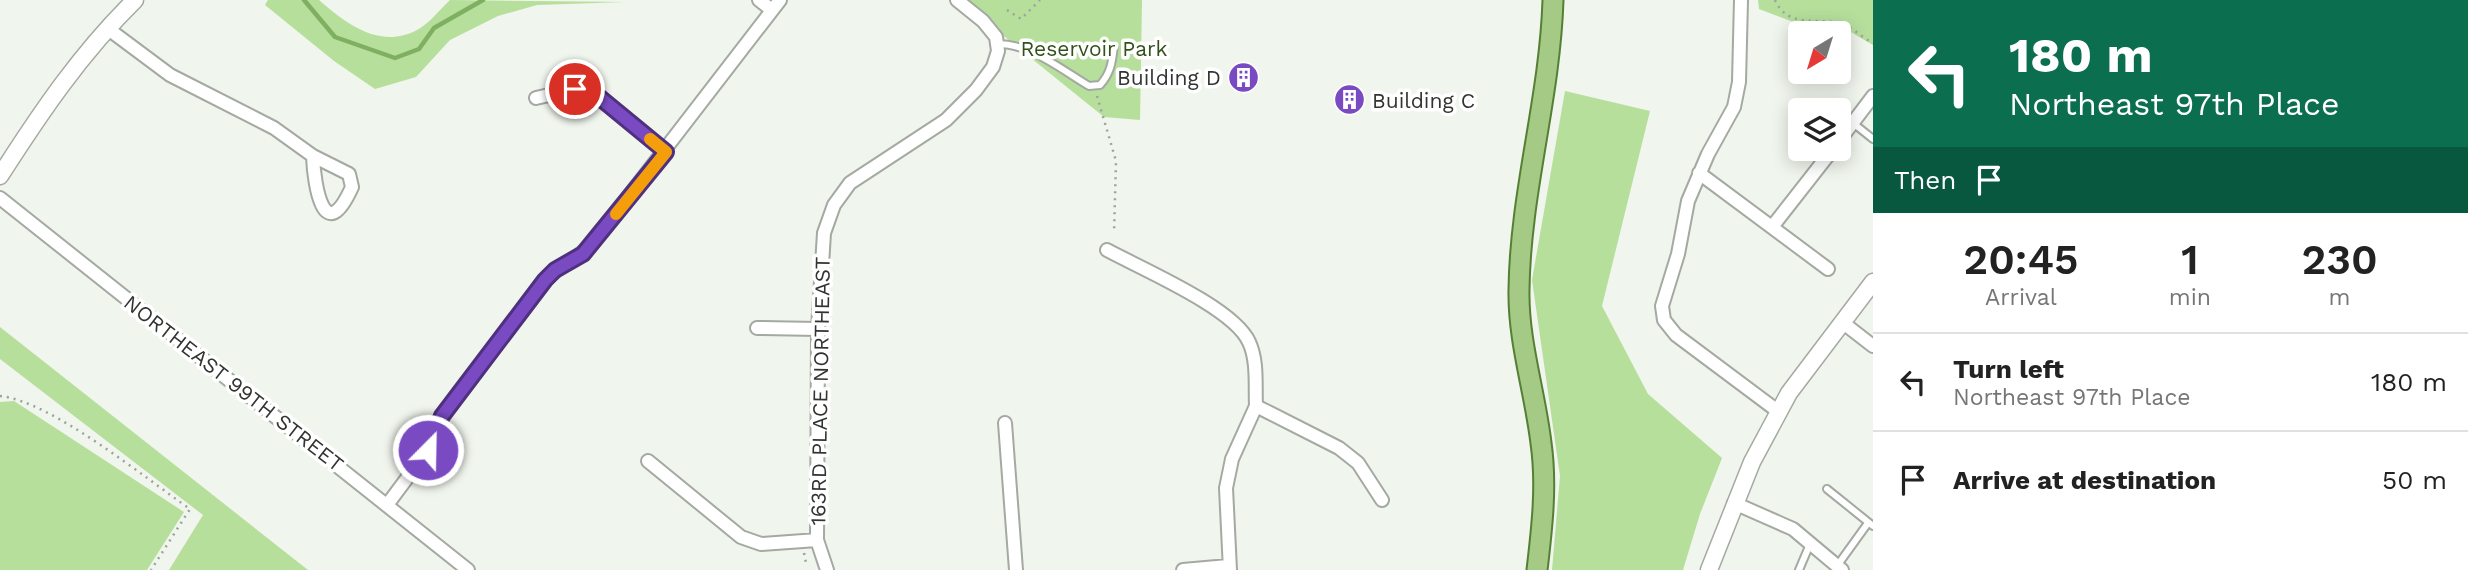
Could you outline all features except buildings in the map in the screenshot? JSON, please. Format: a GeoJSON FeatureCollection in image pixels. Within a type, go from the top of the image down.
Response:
{"type":"FeatureCollection","features":[{"type":"Feature","properties":{"kind":"main road"},"geometry":{"type":"LineString","coordinates":[[1537,570],[1544,494],[1542,445],[1519,294],[1521,236],[1542,117],[1553,0]]}},
{"type":"Feature","properties":{"kind":"street"},"geometry":{"type":"LineString","coordinates":[[0,176],[54,93],[107,28],[135,0]]}},
{"type":"Feature","properties":{"kind":"street"},"geometry":{"type":"LineString","coordinates":[[387,505],[428,450],[442,416],[545,280],[555,270],[583,254],[666,152],[776,5],[760,0]]}},
{"type":"Feature","properties":{"kind":"street"},"geometry":{"type":"LineString","coordinates":[[957,0],[983,21],[996,37],[997,44]]}},
{"type":"Feature","properties":{"kind":"street"},"geometry":{"type":"LineString","coordinates":[[1741,0],[1739,82],[1734,107],[1699,173],[1688,201],[1678,254],[1662,306],[1664,320],[1676,335],[1779,412]]}},
{"type":"Feature","properties":{"kind":"street"},"geometry":{"type":"LineString","coordinates":[[107,28],[170,75],[274,128],[313,156]]}},
{"type":"Feature","properties":{"kind":"street","name":"163RD PLACE NORTHEAST"},"geometry":{"type":"LineString","coordinates":[[827,570],[817,540],[818,329],[824,233],[834,205],[850,183],[946,120],[976,90],[993,67],[997,44]]}},
{"type":"Feature","properties":{"kind":"street"},"geometry":{"type":"LineString","coordinates":[[536,99],[575,89],[593,92],[666,152]]}},
{"type":"Feature","properties":{"kind":"street"},"geometry":{"type":"LineString","coordinates":[[1851,126],[1873,96]]}},
{"type":"Feature","properties":{"kind":"street"},"geometry":{"type":"LineString","coordinates":[[1772,227],[1824,161]]}},
{"type":"Feature","properties":{"kind":"street"},"geometry":{"type":"LineString","coordinates":[[1699,173],[1828,269]]}},
{"type":"Feature","properties":{"kind":"street","name":"NORTHEAST 99TH STREET"},"geometry":{"type":"LineString","coordinates":[[0,198],[468,570]]}},
{"type":"Feature","properties":{"kind":"street"},"geometry":{"type":"LineString","coordinates":[[1107,250],[1225,314],[1249,341],[1254,360],[1256,406],[1231,459],[1226,488],[1229,568],[1183,570]]}},
{"type":"Feature","properties":{"kind":"street"},"geometry":{"type":"LineString","coordinates":[[1709,570],[1752,462],[1779,412],[1873,282]]}},
{"type":"Feature","properties":{"kind":"street"},"geometry":{"type":"LineString","coordinates":[[1842,322],[1873,346]]}},
{"type":"Feature","properties":{"kind":"street"},"geometry":{"type":"LineString","coordinates":[[757,328],[818,329]]}},
{"type":"Feature","properties":{"kind":"street"},"geometry":{"type":"LineString","coordinates":[[1256,406],[1349,456],[1358,463],[1382,500]]}},
{"type":"Feature","properties":{"kind":"street"},"geometry":{"type":"LineString","coordinates":[[1005,423],[1016,570]]}},
{"type":"Feature","properties":{"kind":"street"},"geometry":{"type":"LineString","coordinates":[[648,461],[741,537],[761,544],[817,540]]}},
{"type":"Feature","properties":{"kind":"street"},"geometry":{"type":"LineString","coordinates":[[1734,503],[1793,529],[1840,568]]}},
{"type":"Feature","properties":{"kind":"lane"},"geometry":{"type":"LineString","coordinates":[[997,44],[1011,44],[1094,85],[1100,85],[1111,69],[1114,46]]}},
{"type":"Feature","properties":{"kind":"lane"},"geometry":{"type":"LineString","coordinates":[[1853,123],[1873,139]]}},
{"type":"Feature","properties":{"kind":"lane"},"geometry":{"type":"LineString","coordinates":[[1827,489],[1871,525],[1840,568]]}},
{"type":"Feature","properties":{"kind":"lane"},"geometry":{"type":"LineString","coordinates":[[1799,570],[1810,544]]}},
{"type":"Feature","properties":{"kind":"path"},"geometry":{"type":"LineString","coordinates":[[1007,10],[1021,19],[1040,0]]}},
{"type":"Feature","properties":{"kind":"path"},"geometry":{"type":"LineString","coordinates":[[1775,0],[1786,13],[1798,19],[1838,22],[1873,43]]}},
{"type":"Feature","properties":{"kind":"path"},"geometry":{"type":"LineString","coordinates":[[1094,85],[1116,161],[1114,233]]}},
{"type":"Feature","properties":{"kind":"path"},"geometry":{"type":"LineString","coordinates":[[0,396],[34,404],[51,414],[190,509],[151,570]]}},
{"type":"Feature","properties":{"kind":"green space"},"geometry":{"type":"Polygon","coordinates":[[[268,0],[319,0],[352,25],[364,31],[390,37],[417,30],[450,0],[625,2],[537,5],[498,16],[450,40],[416,77],[375,89],[334,61],[265,5],[268,0]]]}},
{"type":"Feature","properties":{"kind":"green space","name":"Reservoir Park"},"geometry":{"type":"Polygon","coordinates":[[[959,0],[1142,0],[1140,120],[1104,117],[959,0]]]}},
{"type":"Feature","properties":{"kind":"green space"},"geometry":{"type":"Polygon","coordinates":[[[1758,0],[1873,0],[1873,45],[1852,33],[1852,21],[1791,21],[1759,9],[1758,0]]]}},
{"type":"Feature","properties":{"kind":"green space"},"geometry":{"type":"Polygon","coordinates":[[[1565,91],[1650,111],[1602,306],[1648,394],[1722,458],[1700,514],[1683,570],[1552,570],[1560,476],[1532,280],[1565,91]]]}},
{"type":"Feature","properties":{"kind":"green space"},"geometry":{"type":"Polygon","coordinates":[[[0,327],[308,570],[169,570],[203,515],[0,359],[0,327]]]}},
{"type":"Feature","properties":{"kind":"green space"},"geometry":{"type":"Polygon","coordinates":[[[14,401],[184,512],[147,570],[0,570],[0,402],[14,401]]]}},
{"type":"Feature","properties":{"kind":"waterway"},"geometry":{"type":"LineString","coordinates":[[304,0],[335,37],[395,58],[419,49],[434,28],[483,0]]}},
{"type":"Feature","properties":{"kind":"slow traffic"},"geometry":{"type":"LineString","coordinates":[[616,214],[666,152],[650,139]]}},
{"type":"Feature","properties":{"kind":"place","name":"Building D"},"geometry":{"type":"Point","coordinates":[1244,77]}},
{"type":"Feature","properties":{"kind":"place","name":"Building C"},"geometry":{"type":"Point","coordinates":[1349,100]}},
{"type":"Feature","properties":{"kind":"route"},"geometry":{"type":"LineString","coordinates":[[428,450],[432,434],[442,416],[545,280],[555,270],[583,254],[666,152],[593,92],[575,89]]}}]}
